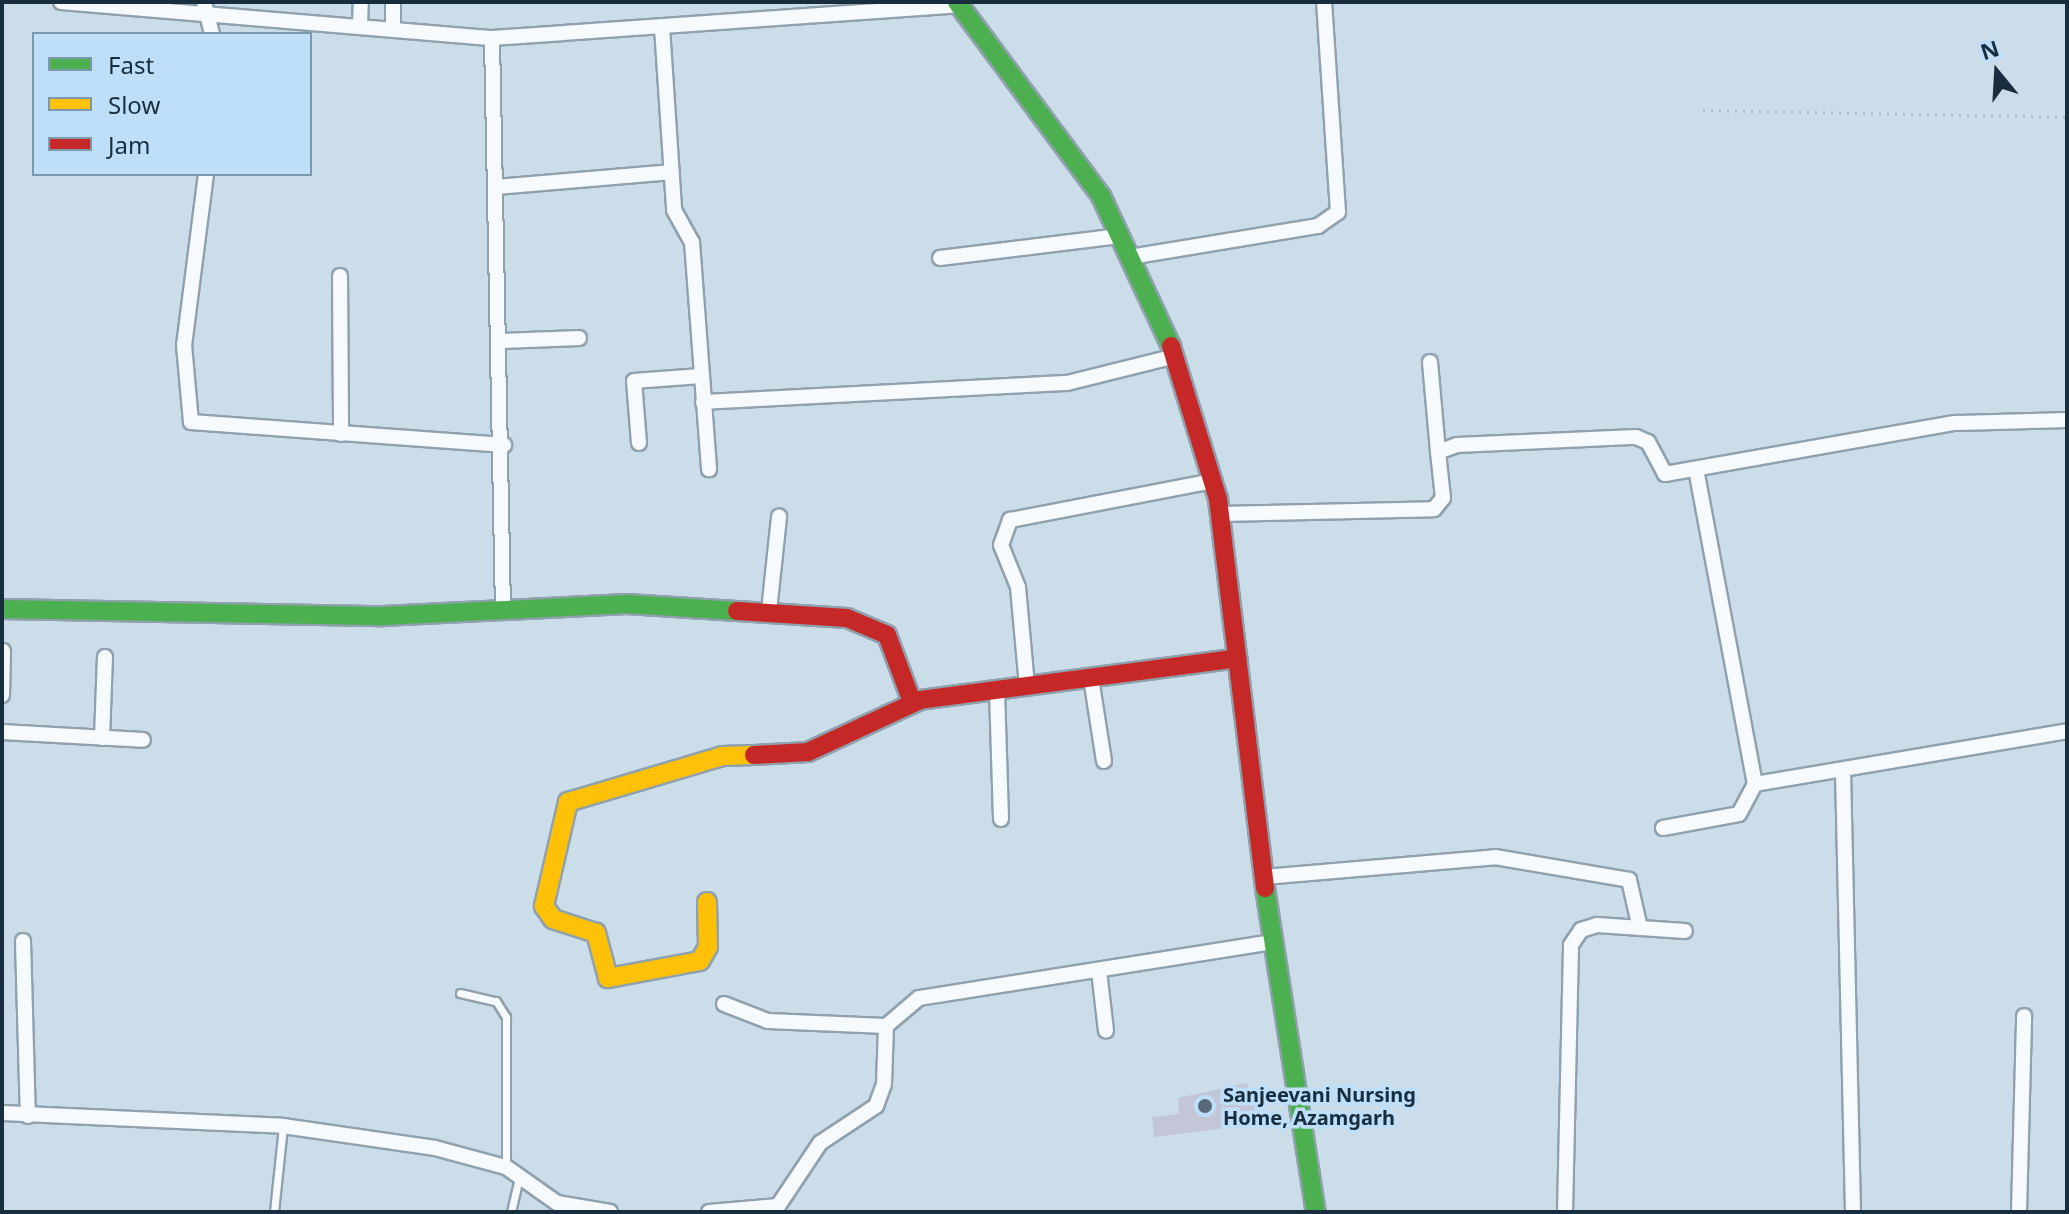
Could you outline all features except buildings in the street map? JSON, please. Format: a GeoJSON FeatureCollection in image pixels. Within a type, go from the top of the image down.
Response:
{"type":"FeatureCollection","features":[{"type":"Feature","properties":{"kind":"street"},"geometry":{"type":"LineString","coordinates":[[61,2],[205,8],[492,38],[958,3],[1101,196],[1175,356],[1213,481],[1220,514],[1264,877],[1316,1212]]}},
{"type":"Feature","properties":{"kind":"street"},"geometry":{"type":"LineString","coordinates":[[360,25],[361,2]]}},
{"type":"Feature","properties":{"kind":"street"},"geometry":{"type":"LineString","coordinates":[[393,2],[393,27]]}},
{"type":"Feature","properties":{"kind":"street"},"geometry":{"type":"LineString","coordinates":[[1130,257],[1318,226],[1338,212],[1324,2]]}},
{"type":"Feature","properties":{"kind":"street"},"geometry":{"type":"LineString","coordinates":[[205,8],[211,32]]}},
{"type":"Feature","properties":{"kind":"street"},"geometry":{"type":"LineString","coordinates":[[662,27],[675,216],[692,242],[709,469]]}},
{"type":"Feature","properties":{"kind":"street"},"geometry":{"type":"LineString","coordinates":[[492,38],[504,445],[503,612]]}},
{"type":"Feature","properties":{"kind":"street"},"geometry":{"type":"LineString","coordinates":[[497,187],[671,172]]}},
{"type":"Feature","properties":{"kind":"street"},"geometry":{"type":"LineString","coordinates":[[206,176],[184,345],[186,418],[341,434],[504,445]]}},
{"type":"Feature","properties":{"kind":"street"},"geometry":{"type":"LineString","coordinates":[[940,258],[1120,236]]}},
{"type":"Feature","properties":{"kind":"street"},"geometry":{"type":"LineString","coordinates":[[340,276],[341,434]]}},
{"type":"Feature","properties":{"kind":"street"},"geometry":{"type":"LineString","coordinates":[[502,341],[579,338]]}},
{"type":"Feature","properties":{"kind":"street"},"geometry":{"type":"LineString","coordinates":[[703,402],[1067,383],[1175,356]]}},
{"type":"Feature","properties":{"kind":"street"},"geometry":{"type":"LineString","coordinates":[[1220,514],[1434,509],[1443,498],[1430,362]]}},
{"type":"Feature","properties":{"kind":"street"},"geometry":{"type":"LineString","coordinates":[[639,443],[634,381],[701,376]]}},
{"type":"Feature","properties":{"kind":"street"},"geometry":{"type":"LineString","coordinates":[[1438,452],[1457,445],[1636,437],[1648,442],[1665,474],[1955,423],[2067,420]]}},
{"type":"Feature","properties":{"kind":"street"},"geometry":{"type":"LineString","coordinates":[[1663,828],[1739,814],[1755,784],[1696,469]]}},
{"type":"Feature","properties":{"kind":"street"},"geometry":{"type":"LineString","coordinates":[[1027,686],[1020,599],[1001,545],[1010,520],[1213,481]]}},
{"type":"Feature","properties":{"kind":"street"},"geometry":{"type":"LineString","coordinates":[[769,611],[779,517]]}},
{"type":"Feature","properties":{"kind":"street"},"geometry":{"type":"LineString","coordinates":[[2,609],[503,612],[627,604],[769,611],[880,627],[912,702]]}},
{"type":"Feature","properties":{"kind":"street"},"geometry":{"type":"LineString","coordinates":[[2,695],[3,651]]}},
{"type":"Feature","properties":{"kind":"street"},"geometry":{"type":"LineString","coordinates":[[102,738],[105,657]]}},
{"type":"Feature","properties":{"kind":"street"},"geometry":{"type":"LineString","coordinates":[[707,902],[708,947],[700,961],[608,978],[596,933],[553,919],[544,906],[568,802],[722,756],[808,752],[912,702],[1237,658]]}},
{"type":"Feature","properties":{"kind":"street"},"geometry":{"type":"LineString","coordinates":[[1091,678],[1104,761]]}},
{"type":"Feature","properties":{"kind":"street"},"geometry":{"type":"LineString","coordinates":[[997,691],[1001,819]]}},
{"type":"Feature","properties":{"kind":"street"},"geometry":{"type":"LineString","coordinates":[[1755,784],[2067,731]]}},
{"type":"Feature","properties":{"kind":"street"},"geometry":{"type":"LineString","coordinates":[[2,732],[143,740]]}},
{"type":"Feature","properties":{"kind":"street"},"geometry":{"type":"LineString","coordinates":[[1843,771],[1853,1212]]}},
{"type":"Feature","properties":{"kind":"street"},"geometry":{"type":"LineString","coordinates":[[1264,877],[1495,857],[1629,880],[1640,928]]}},
{"type":"Feature","properties":{"kind":"street"},"geometry":{"type":"LineString","coordinates":[[1565,1212],[1571,945],[1589,927],[1685,931]]}},
{"type":"Feature","properties":{"kind":"street"},"geometry":{"type":"LineString","coordinates":[[23,941],[28,1116]]}},
{"type":"Feature","properties":{"kind":"street"},"geometry":{"type":"LineString","coordinates":[[724,1004],[768,1021],[886,1026],[919,998],[1274,942]]}},
{"type":"Feature","properties":{"kind":"street"},"geometry":{"type":"LineString","coordinates":[[1099,971],[1106,1031]]}},
{"type":"Feature","properties":{"kind":"street"},"geometry":{"type":"LineString","coordinates":[[2019,1212],[2024,1016]]}},
{"type":"Feature","properties":{"kind":"street"},"geometry":{"type":"LineString","coordinates":[[709,1212],[778,1206],[820,1143],[876,1106],[884,1084],[886,1026]]}},
{"type":"Feature","properties":{"kind":"street"},"geometry":{"type":"LineString","coordinates":[[2,1113],[283,1126],[506,1167],[557,1203],[610,1212]]}},
{"type":"Feature","properties":{"kind":"lane"},"geometry":{"type":"LineString","coordinates":[[460,993],[496,1001],[506,1017],[506,1167]]}},
{"type":"Feature","properties":{"kind":"lane"},"geometry":{"type":"LineString","coordinates":[[274,1212],[283,1126]]}},
{"type":"Feature","properties":{"kind":"lane"},"geometry":{"type":"LineString","coordinates":[[511,1212],[519,1177]]}},
{"type":"Feature","properties":{"kind":"path"},"geometry":{"type":"LineString","coordinates":[[1703,110],[2067,117]]}},
{"type":"Feature","properties":{"kind":"traffic: fast"},"geometry":{"type":"LineString","coordinates":[[957,2],[1101,196],[1171,346]]}},
{"type":"Feature","properties":{"kind":"traffic: fast"},"geometry":{"type":"LineString","coordinates":[[2,609],[383,616],[627,604],[737,611]]}},
{"type":"Feature","properties":{"kind":"traffic: fast"},"geometry":{"type":"LineString","coordinates":[[1265,888],[1316,1212]]}},
{"type":"Feature","properties":{"kind":"traffic: slow"},"geometry":{"type":"LineString","coordinates":[[707,902],[708,947],[700,961],[608,978],[596,933],[553,919],[544,906],[568,802],[722,756],[754,755]]}},
{"type":"Feature","properties":{"kind":"traffic: jam"},"geometry":{"type":"LineString","coordinates":[[1171,346],[1218,499],[1265,888]]}},
{"type":"Feature","properties":{"kind":"traffic: jam"},"geometry":{"type":"LineString","coordinates":[[737,611],[847,618],[887,635],[912,702]]}},
{"type":"Feature","properties":{"kind":"traffic: jam"},"geometry":{"type":"LineString","coordinates":[[754,755],[808,752],[920,700],[1237,658]]}},
{"type":"Feature","properties":{"kind":"place","name":"Sanjeevani Nursing Home, Azamgarh"},"geometry":{"type":"Point","coordinates":[1205,1106]}}]}
